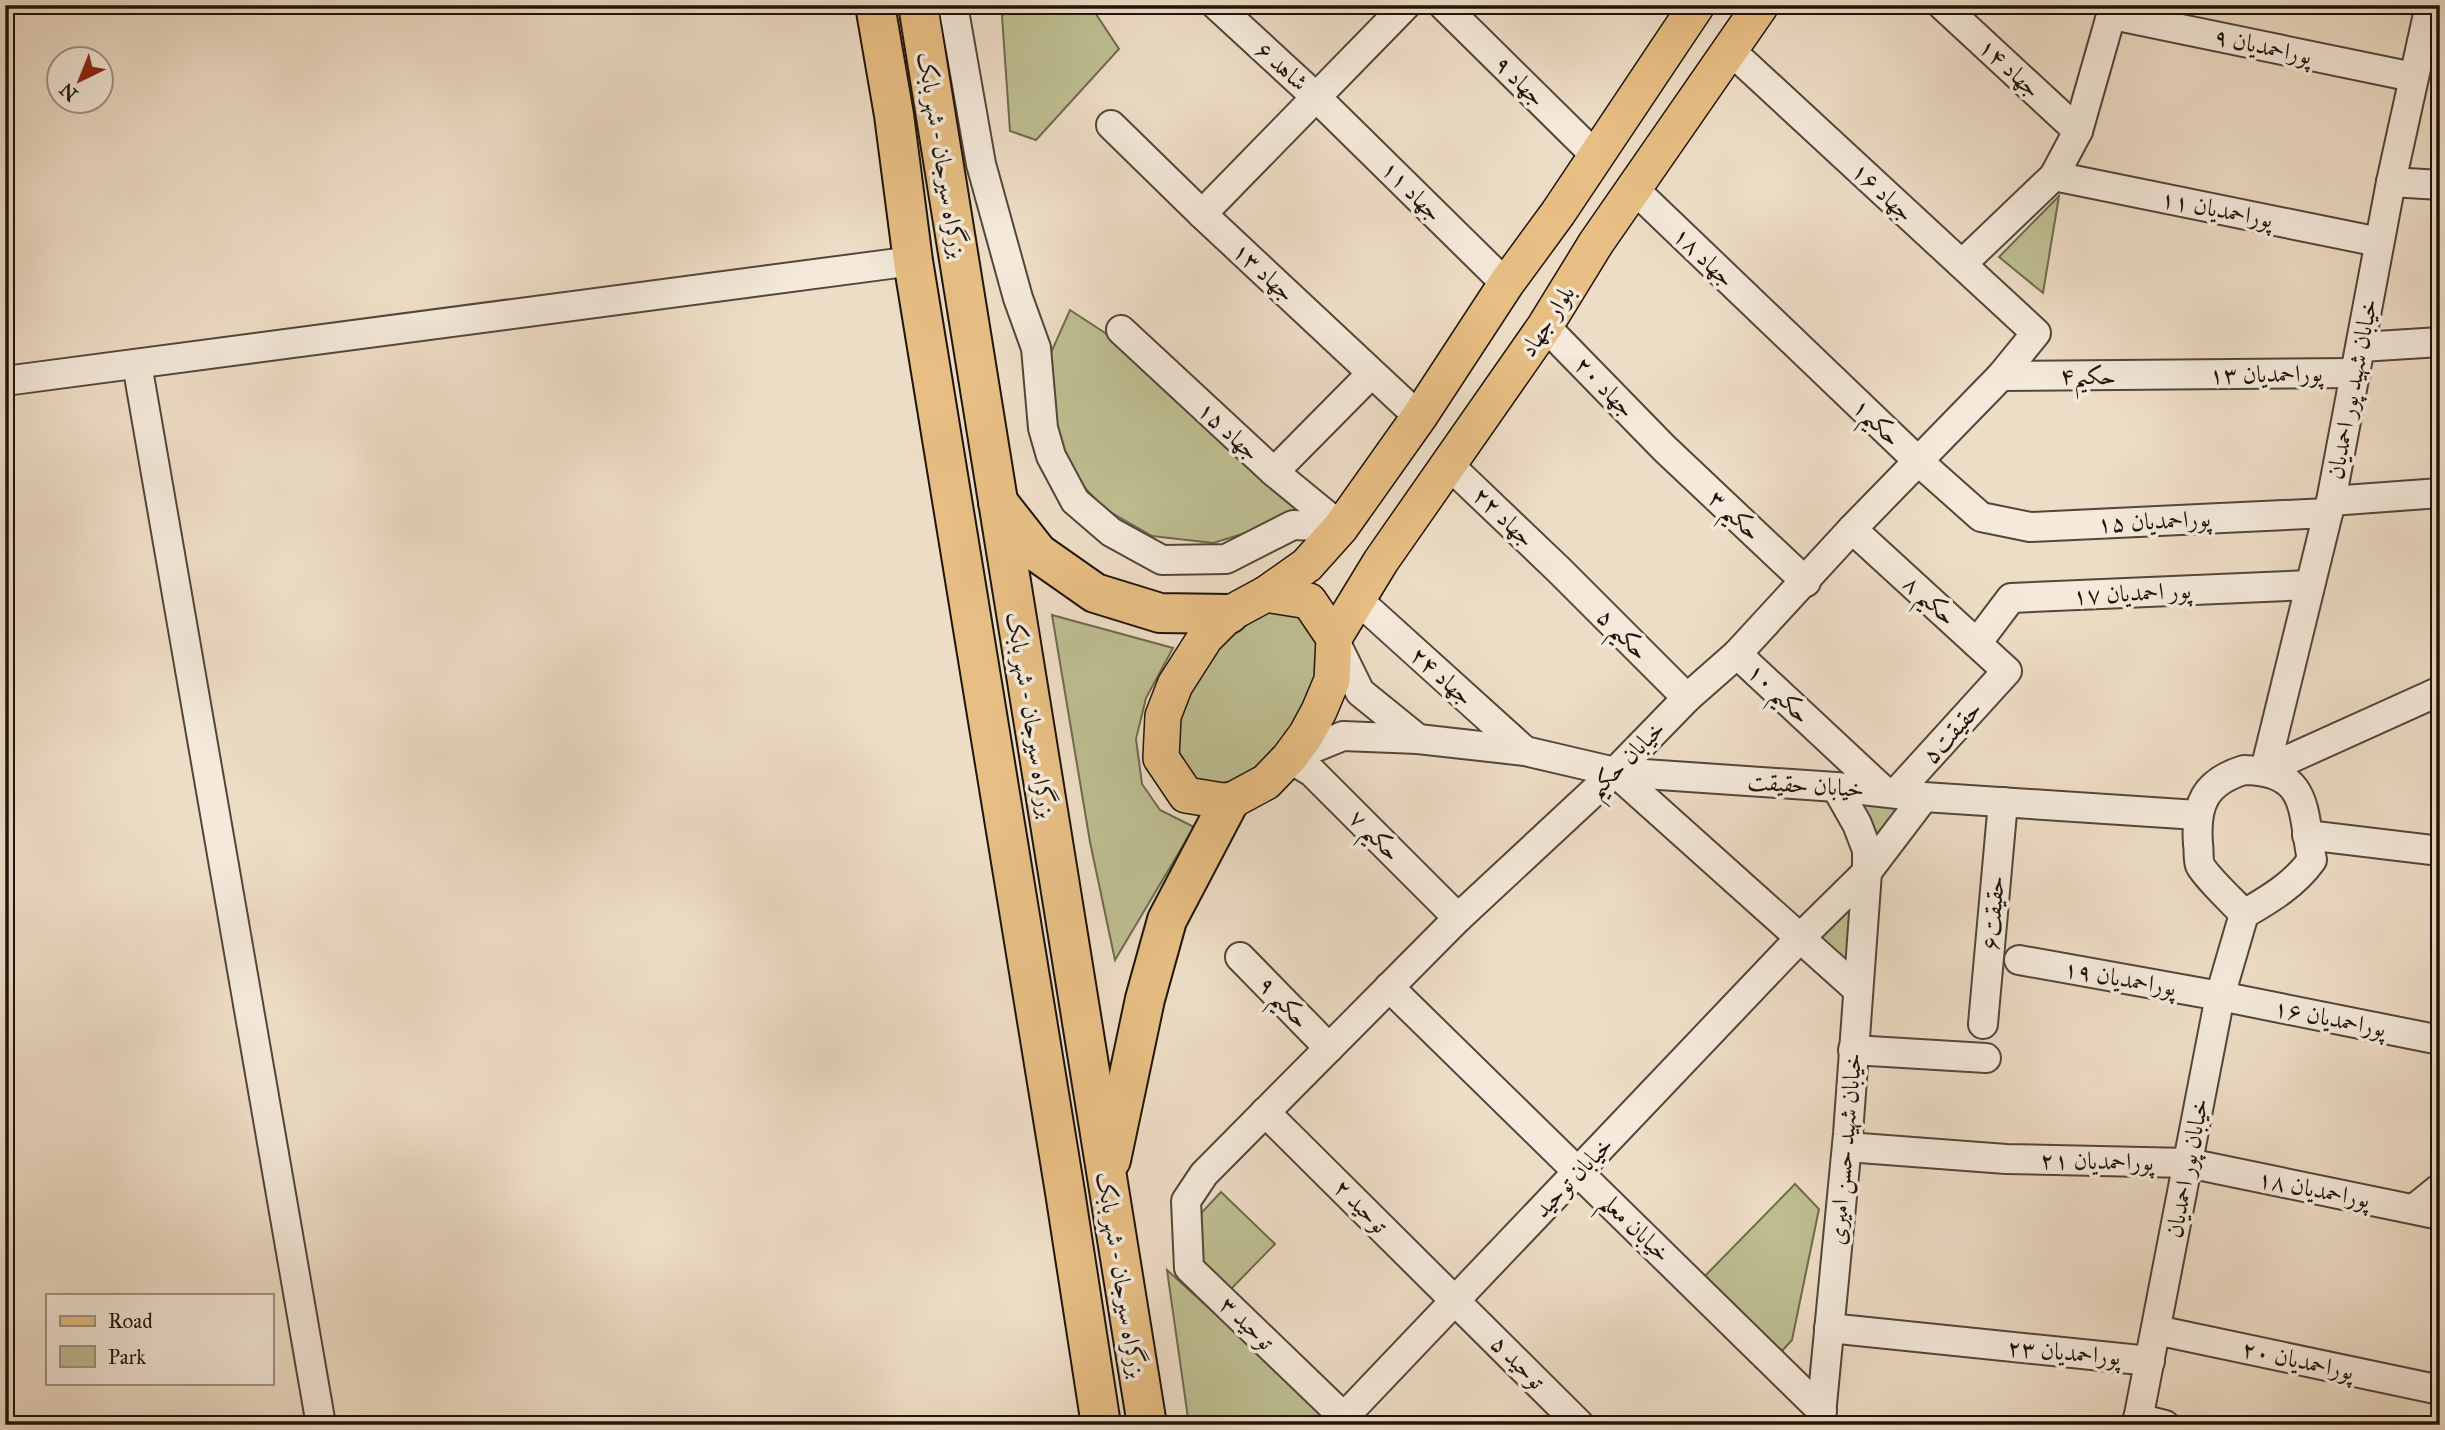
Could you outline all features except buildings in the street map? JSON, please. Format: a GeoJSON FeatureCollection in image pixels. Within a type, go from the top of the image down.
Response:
{"type":"FeatureCollection","features":[{"type":"Feature","properties":{"kind":"highway","name":"بزرگراه سیرجان - شهر بابک"},"geometry":{"type":"LineString","coordinates":[[875,5],[894,115],[913,261],[1101,1425]]}},
{"type":"Feature","properties":{"kind":"highway","name":"بزرگراه سیرجان - شهر بابک"},"geometry":{"type":"LineString","coordinates":[[918,5],[1147,1425]]}},
{"type":"Feature","properties":{"kind":"highway"},"geometry":{"type":"LineString","coordinates":[[996,499],[1038,553],[1094,593],[1160,613],[1228,614]]}},
{"type":"Feature","properties":{"kind":"highway"},"geometry":{"type":"LineString","coordinates":[[1106,1183],[1145,999],[1167,920],[1229,802]]}},
{"type":"Feature","properties":{"kind":"main road","name":"بلوار جهاد"},"geometry":{"type":"LineString","coordinates":[[1334,638],[1381,561],[1545,326],[1596,243],[1761,5]]}},
{"type":"Feature","properties":{"kind":"main road"},"geometry":{"type":"LineString","coordinates":[[1266,594],[1309,601],[1334,638],[1332,680],[1319,711],[1289,758],[1266,782],[1229,802],[1185,795],[1161,758],[1163,716],[1175,685],[1205,638],[1228,614],[1266,594],[1307,565],[1341,527],[1596,156],[1692,7]]}},
{"type":"Feature","properties":{"kind":"street"},"geometry":{"type":"LineString","coordinates":[[953,5],[981,164],[1018,298],[1036,348],[1043,428],[1051,456],[1075,501],[1111,532],[1162,560],[1226,559],[1293,525],[1341,527]]}},
{"type":"Feature","properties":{"kind":"street","name":"شاهد ۶"},"geometry":{"type":"LineString","coordinates":[[1216,5],[1317,98]]}},
{"type":"Feature","properties":{"kind":"street"},"geometry":{"type":"LineString","coordinates":[[1202,214],[1406,5]]}},
{"type":"Feature","properties":{"kind":"street","name":"جهاد ۹"},"geometry":{"type":"LineString","coordinates":[[1443,5],[1596,156]]}},
{"type":"Feature","properties":{"kind":"street","name":"جهاد ۱۴"},"geometry":{"type":"LineString","coordinates":[[1942,5],[2078,131]]}},
{"type":"Feature","properties":{"kind":"street","name":"خیابان شهید پور احمدیان"},"geometry":{"type":"LineString","coordinates":[[2265,770],[2330,507],[2391,182],[2413,77],[2433,9]]}},
{"type":"Feature","properties":{"kind":"street"},"geometry":{"type":"LineString","coordinates":[[1962,264],[2054,176],[2078,131],[2113,10]]}},
{"type":"Feature","properties":{"kind":"street","name":"پوراحمدیان ۹"},"geometry":{"type":"LineString","coordinates":[[2113,10],[2413,77]]}},
{"type":"Feature","properties":{"kind":"street","name":"جهاد ۱۶"},"geometry":{"type":"LineString","coordinates":[[1730,50],[2036,333]]}},
{"type":"Feature","properties":{"kind":"street","name":"جهاد ۱۱"},"geometry":{"type":"LineString","coordinates":[[1317,98],[1506,284]]}},
{"type":"Feature","properties":{"kind":"street","name":"جهاد ۱۳"},"geometry":{"type":"LineString","coordinates":[[1111,125],[1419,417]]}},
{"type":"Feature","properties":{"kind":"street","name":"پوراحمدیان ۱۱"},"geometry":{"type":"LineString","coordinates":[[2054,176],[2379,242]]}},
{"type":"Feature","properties":{"kind":"street"},"geometry":{"type":"LineString","coordinates":[[2391,182],[2440,186]]}},
{"type":"Feature","properties":{"kind":"street","name":"جهاد ۱۸"},"geometry":{"type":"LineString","coordinates":[[1633,189],[1775,325]]}},
{"type":"Feature","properties":{"kind":"street"},"geometry":{"type":"LineString","coordinates":[[5,382],[913,261]]}},
{"type":"Feature","properties":{"kind":"street","name":"حکیم۱"},"geometry":{"type":"LineString","coordinates":[[1775,325],[1980,517]]}},
{"type":"Feature","properties":{"kind":"street","name":"جهاد ۲۰"},"geometry":{"type":"LineString","coordinates":[[1545,326],[1664,448]]}},
{"type":"Feature","properties":{"kind":"street","name":"جهاد ۱۵"},"geometry":{"type":"LineString","coordinates":[[1121,330],[1274,472],[1341,527]]}},
{"type":"Feature","properties":{"kind":"street","name":"خیابان حکیم"},"geometry":{"type":"LineString","coordinates":[[1186,1201],[1204,1174],[1458,918],[1615,772],[1687,698],[1737,654],[1852,529],[2001,376],[2036,333]]}},
{"type":"Feature","properties":{"kind":"street","name":"پوراحمدیان ۱۳"},"geometry":{"type":"LineString","coordinates":[[2175,376],[2359,360],[2440,342]]}},
{"type":"Feature","properties":{"kind":"street"},"geometry":{"type":"LineString","coordinates":[[137,364],[321,1425]]}},
{"type":"Feature","properties":{"kind":"street"},"geometry":{"type":"LineString","coordinates":[[1274,472],[1371,374]]}},
{"type":"Feature","properties":{"kind":"street","name":"حکیم۴"},"geometry":{"type":"LineString","coordinates":[[2001,376],[2175,376]]}},
{"type":"Feature","properties":{"kind":"street","name":"حکیم ۳"},"geometry":{"type":"LineString","coordinates":[[1664,448],[1806,582]]}},
{"type":"Feature","properties":{"kind":"street","name":"جهاد ۲۲"},"geometry":{"type":"LineString","coordinates":[[1449,465],[1559,570]]}},
{"type":"Feature","properties":{"kind":"street","name":"پوراحمدیان ۱۵"},"geometry":{"type":"LineString","coordinates":[[1980,517],[2030,527],[2330,507],[2440,493]]}},
{"type":"Feature","properties":{"kind":"street","name":"حکیم ۸"},"geometry":{"type":"LineString","coordinates":[[1852,529],[2007,671]]}},
{"type":"Feature","properties":{"kind":"street","name":"حکیم ۵"},"geometry":{"type":"LineString","coordinates":[[1559,570],[1687,698]]}},
{"type":"Feature","properties":{"kind":"street","name":"پور احمدیان ۱۷"},"geometry":{"type":"LineString","coordinates":[[1977,643],[2011,598],[2310,585]]}},
{"type":"Feature","properties":{"kind":"street","name":"جهاد ۲۴"},"geometry":{"type":"LineString","coordinates":[[1358,600],[1525,751]]}},
{"type":"Feature","properties":{"kind":"street"},"geometry":{"type":"LineString","coordinates":[[1334,638],[1360,692],[1418,739]]}},
{"type":"Feature","properties":{"kind":"street","name":"حکیم ۱۰"},"geometry":{"type":"LineString","coordinates":[[1737,654],[1821,732],[1902,794]]}},
{"type":"Feature","properties":{"kind":"street","name":"حقیقت۵"},"geometry":{"type":"LineString","coordinates":[[1867,872],[1902,794],[2007,671]]}},
{"type":"Feature","properties":{"kind":"street"},"geometry":{"type":"LineString","coordinates":[[2265,770],[2292,787],[2302,801],[2312,860],[2301,875],[2272,898],[2244,914],[2200,865],[2197,815],[2203,799],[2214,785],[2228,775],[2244,770],[2265,770],[2440,691]]}},
{"type":"Feature","properties":{"kind":"street","name":"خیابان حقیقت"},"geometry":{"type":"LineString","coordinates":[[1289,758],[1343,736],[1418,739],[1525,751],[1615,772],[1836,786],[1902,794],[2197,815]]}},
{"type":"Feature","properties":{"kind":"street","name":"حکیم ۷"},"geometry":{"type":"LineString","coordinates":[[1289,758],[1312,772],[1458,918]]}},
{"type":"Feature","properties":{"kind":"street"},"geometry":{"type":"LineString","coordinates":[[1615,772],[1857,989]]}},
{"type":"Feature","properties":{"kind":"street","name":"خیابان شهید حسن امیری"},"geometry":{"type":"LineString","coordinates":[[1821,1418],[1847,1147],[1867,872],[1866,846],[1836,786]]}},
{"type":"Feature","properties":{"kind":"street","name":"حقیقت۶"},"geometry":{"type":"LineString","coordinates":[[1983,1024],[2003,802]]}},
{"type":"Feature","properties":{"kind":"street"},"geometry":{"type":"LineString","coordinates":[[2307,835],[2440,851]]}},
{"type":"Feature","properties":{"kind":"street","name":"خیابان توحید"},"geometry":{"type":"LineString","coordinates":[[1348,1421],[1456,1300],[1801,937],[1867,872]]}},
{"type":"Feature","properties":{"kind":"street","name":"خیابان پور احمدیان"},"geometry":{"type":"LineString","coordinates":[[2138,1421],[2220,996],[2244,914]]}},
{"type":"Feature","properties":{"kind":"street","name":"حکیم ۹"},"geometry":{"type":"LineString","coordinates":[[1240,957],[1329,1048]]}},
{"type":"Feature","properties":{"kind":"street","name":"پوراحمدیان ۱۹"},"geometry":{"type":"LineString","coordinates":[[2019,960],[2220,996]]}},
{"type":"Feature","properties":{"kind":"street","name":"خیابان معلم"},"geometry":{"type":"LineString","coordinates":[[1389,987],[1578,1172],[1821,1418]]}},
{"type":"Feature","properties":{"kind":"street","name":"پوراحمدیان ۱۶"},"geometry":{"type":"LineString","coordinates":[[2220,996],[2440,1040]]}},
{"type":"Feature","properties":{"kind":"street"},"geometry":{"type":"LineString","coordinates":[[1853,1050],[1986,1058]]}},
{"type":"Feature","properties":{"kind":"street","name":"توحید ۲"},"geometry":{"type":"LineString","coordinates":[[1265,1112],[1456,1300]]}},
{"type":"Feature","properties":{"kind":"street","name":"پوراحمدیان ۲۱"},"geometry":{"type":"LineString","coordinates":[[1847,1147],[2006,1159],[2188,1163]]}},
{"type":"Feature","properties":{"kind":"street","name":"پوراحمدیان ۱۸"},"geometry":{"type":"LineString","coordinates":[[2188,1163],[2427,1212]]}},
{"type":"Feature","properties":{"kind":"street"},"geometry":{"type":"LineString","coordinates":[[2427,1212],[2440,1188]]}},
{"type":"Feature","properties":{"kind":"street","name":"توحید ۳"},"geometry":{"type":"LineString","coordinates":[[1186,1201],[1189,1268],[1348,1421]]}},
{"type":"Feature","properties":{"kind":"street","name":"توحید ۵"},"geometry":{"type":"LineString","coordinates":[[1456,1300],[1580,1425]]}},
{"type":"Feature","properties":{"kind":"street","name":"پوراحمدیان ۲۳"},"geometry":{"type":"LineString","coordinates":[[1829,1328],[2150,1361]]}},
{"type":"Feature","properties":{"kind":"street","name":"پوراحمدیان ۲۰"},"geometry":{"type":"LineString","coordinates":[[2156,1330],[2440,1391]]}},
{"type":"Feature","properties":{"kind":"street"},"geometry":{"type":"LineString","coordinates":[[2138,1421],[2165,1425]]}},
{"type":"Feature","properties":{"kind":"green space"},"geometry":{"type":"Polygon","coordinates":[[[1011,5],[1090,5],[1119,49],[1036,140],[1010,131],[1002,16],[1011,5]]]}},
{"type":"Feature","properties":{"kind":"green space"},"geometry":{"type":"Polygon","coordinates":[[[2059,196],[2043,293],[1999,257],[2059,196]]]}},
{"type":"Feature","properties":{"kind":"green space"},"geometry":{"type":"Polygon","coordinates":[[[1070,310],[1122,344],[1300,510],[1262,528],[1213,543],[1152,536],[1105,509],[1077,480],[1060,447],[1045,366],[1070,310]]]}},
{"type":"Feature","properties":{"kind":"green space"},"geometry":{"type":"Polygon","coordinates":[[[1282,607],[1307,622],[1320,653],[1313,708],[1240,784],[1211,789],[1182,768],[1171,734],[1194,674],[1227,629],[1282,607]]]}},
{"type":"Feature","properties":{"kind":"green space"},"geometry":{"type":"Polygon","coordinates":[[[1052,615],[1173,648],[1146,698],[1136,739],[1142,784],[1160,810],[1194,827],[1115,960],[1090,842],[1052,615]]]}},
{"type":"Feature","properties":{"kind":"green space"},"geometry":{"type":"Polygon","coordinates":[[[1838,789],[1920,798],[1868,870],[1838,789]]]}},
{"type":"Feature","properties":{"kind":"green space"},"geometry":{"type":"Polygon","coordinates":[[[1865,878],[1856,985],[1804,937],[1865,878]]]}},
{"type":"Feature","properties":{"kind":"green space"},"geometry":{"type":"Polygon","coordinates":[[[1795,1184],[1819,1209],[1792,1340],[1782,1351],[1703,1278],[1795,1184]]]}},
{"type":"Feature","properties":{"kind":"green space"},"geometry":{"type":"Polygon","coordinates":[[[1221,1192],[1275,1244],[1229,1291],[1176,1240],[1221,1192]]]}},
{"type":"Feature","properties":{"kind":"green space"},"geometry":{"type":"Polygon","coordinates":[[[1167,1270],[1338,1425],[1189,1425],[1167,1270]]]}}]}
